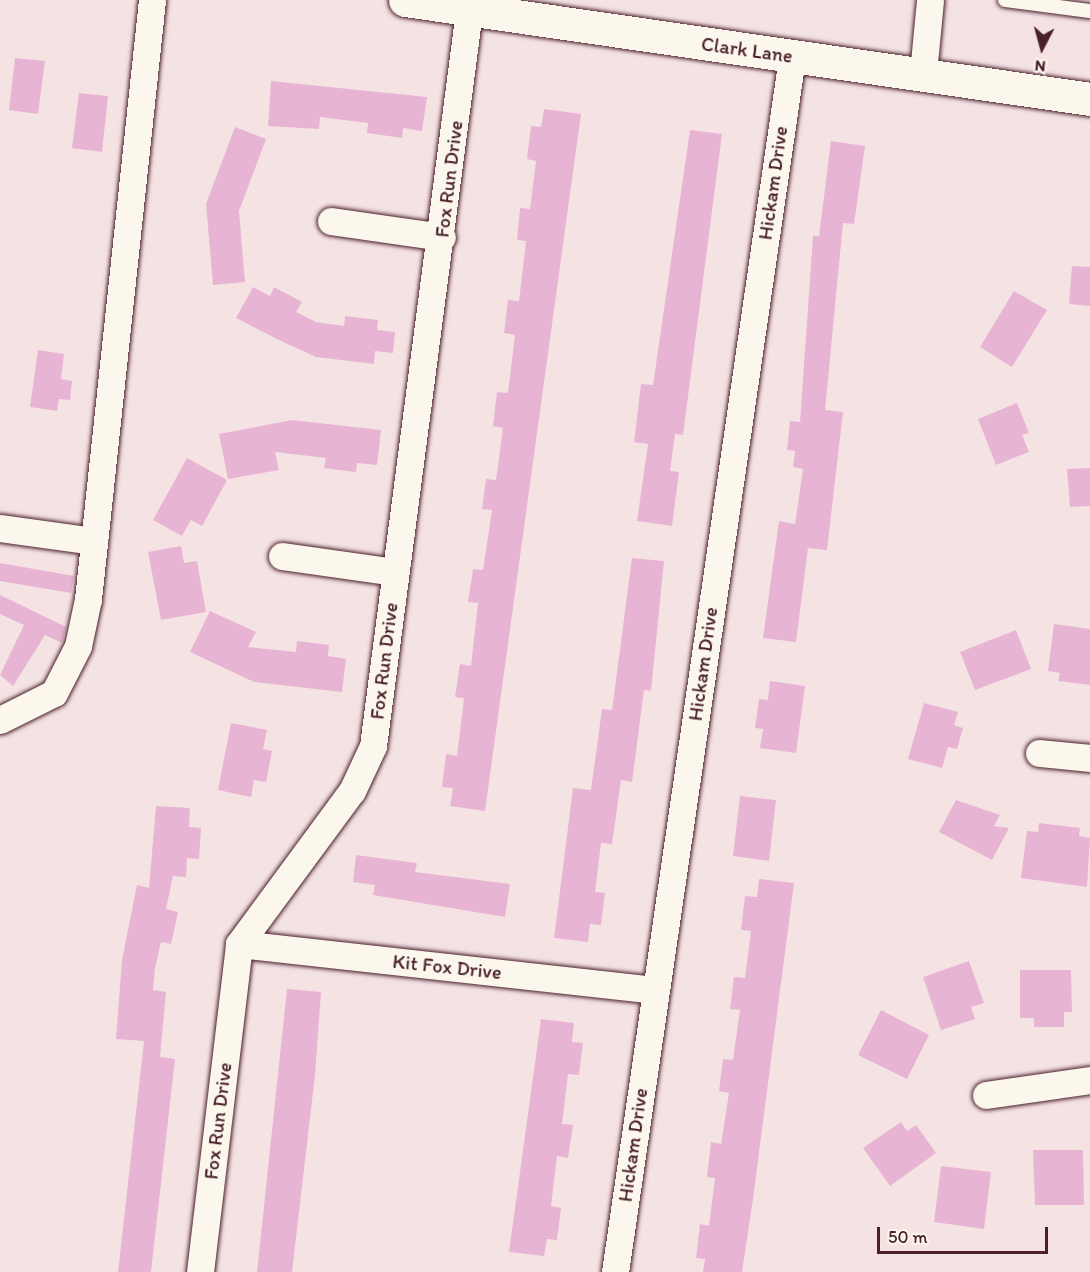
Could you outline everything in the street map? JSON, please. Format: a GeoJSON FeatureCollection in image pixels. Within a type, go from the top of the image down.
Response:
{"type":"FeatureCollection","features":[{"type":"Feature","properties":{"kind":"main road","name":"Clark Lane"},"geometry":{"type":"LineString","coordinates":[[405,0],[792,57],[923,73],[1090,99]]}},
{"type":"Feature","properties":{"kind":"street"},"geometry":{"type":"LineString","coordinates":[[0,720],[54,693],[78,646],[94,541],[152,0]]}},
{"type":"Feature","properties":{"kind":"street"},"geometry":{"type":"LineString","coordinates":[[923,73],[930,0]]}},
{"type":"Feature","properties":{"kind":"street","name":"Fox Run Drive"},"geometry":{"type":"LineString","coordinates":[[200,1272],[239,944],[352,791],[373,746],[442,237],[469,10]]}},
{"type":"Feature","properties":{"kind":"street","name":"Hickam Drive"},"geometry":{"type":"LineString","coordinates":[[615,1272],[654,990],[792,57]]}},
{"type":"Feature","properties":{"kind":"street"},"geometry":{"type":"LineString","coordinates":[[332,221],[442,237]]}},
{"type":"Feature","properties":{"kind":"street"},"geometry":{"type":"LineString","coordinates":[[0,528],[94,541]]}},
{"type":"Feature","properties":{"kind":"street"},"geometry":{"type":"LineString","coordinates":[[282,556],[395,572]]}},
{"type":"Feature","properties":{"kind":"street"},"geometry":{"type":"LineString","coordinates":[[1039,753],[1090,758]]}},
{"type":"Feature","properties":{"kind":"street","name":"Kit Fox Drive"},"geometry":{"type":"LineString","coordinates":[[239,944],[654,990]]}},
{"type":"Feature","properties":{"kind":"street"},"geometry":{"type":"LineString","coordinates":[[986,1095],[1090,1080]]}},
{"type":"Feature","properties":{"kind":"lane"},"geometry":{"type":"LineString","coordinates":[[1005,0],[1090,11]]}},
{"type":"Feature","properties":{"kind":"building"},"geometry":{"type":"Polygon","coordinates":[[[15,58],[45,61],[38,114],[9,110],[15,58]]]}},
{"type":"Feature","properties":{"kind":"building"},"geometry":{"type":"Polygon","coordinates":[[[271,81],[427,97],[422,131],[403,128],[402,138],[367,133],[368,123],[320,117],[319,129],[268,126],[271,81]]]}},
{"type":"Feature","properties":{"kind":"building"},"geometry":{"type":"Polygon","coordinates":[[[79,93],[108,96],[102,152],[72,148],[79,93]]]}},
{"type":"Feature","properties":{"kind":"building"},"geometry":{"type":"Polygon","coordinates":[[[544,109],[581,114],[485,811],[450,806],[453,788],[442,787],[446,754],[457,756],[464,698],[455,697],[460,664],[471,666],[478,603],[468,602],[473,569],[483,570],[492,510],[482,509],[486,479],[496,480],[503,428],[493,426],[497,392],[508,393],[515,335],[504,333],[508,300],[519,301],[526,241],[517,240],[520,208],[530,209],[536,161],[527,159],[531,126],[541,127],[544,109]]]}},
{"type":"Feature","properties":{"kind":"building"},"geometry":{"type":"Polygon","coordinates":[[[235,127],[266,139],[239,211],[245,282],[213,285],[206,204],[235,127]]]}},
{"type":"Feature","properties":{"kind":"building"},"geometry":{"type":"Polygon","coordinates":[[[690,130],[722,134],[683,435],[675,434],[670,471],[679,472],[672,526],[637,521],[648,444],[634,442],[641,384],[653,385],[690,130]]]}},
{"type":"Feature","properties":{"kind":"building"},"geometry":{"type":"Polygon","coordinates":[[[831,141],[865,146],[854,224],[843,223],[825,410],[843,412],[827,550],[808,548],[796,642],[763,638],[779,521],[795,524],[803,469],[793,467],[795,451],[787,450],[790,421],[800,422],[813,236],[819,236],[831,141]]]}},
{"type":"Feature","properties":{"kind":"building"},"geometry":{"type":"Polygon","coordinates":[[[1072,266],[1090,267],[1090,306],[1069,304],[1072,266]]]}},
{"type":"Feature","properties":{"kind":"building"},"geometry":{"type":"Polygon","coordinates":[[[253,287],[270,296],[274,287],[302,302],[296,312],[316,322],[344,326],[345,316],[378,320],[377,330],[395,332],[393,353],[375,351],[374,364],[316,357],[283,342],[236,318],[253,287]]]}},
{"type":"Feature","properties":{"kind":"building"},"geometry":{"type":"Polygon","coordinates":[[[1014,291],[1047,310],[1012,367],[980,347],[1014,291]]]}},
{"type":"Feature","properties":{"kind":"building"},"geometry":{"type":"Polygon","coordinates":[[[38,350],[64,354],[61,379],[72,381],[70,400],[59,399],[57,411],[30,407],[38,350]]]}},
{"type":"Feature","properties":{"kind":"building"},"geometry":{"type":"Polygon","coordinates":[[[1017,403],[1029,433],[1022,435],[1029,452],[996,465],[978,419],[1017,403]]]}},
{"type":"Feature","properties":{"kind":"building"},"geometry":{"type":"Polygon","coordinates":[[[292,420],[381,430],[377,465],[357,463],[356,472],[324,468],[326,458],[275,452],[279,470],[228,479],[219,434],[292,420]]]}},
{"type":"Feature","properties":{"kind":"building"},"geometry":{"type":"Polygon","coordinates":[[[187,458],[227,480],[202,526],[191,520],[182,536],[153,520],[187,458]]]}},
{"type":"Feature","properties":{"kind":"building"},"geometry":{"type":"Polygon","coordinates":[[[1090,468],[1090,506],[1070,507],[1067,469],[1090,468]]]}},
{"type":"Feature","properties":{"kind":"building"},"geometry":{"type":"Polygon","coordinates":[[[181,546],[184,563],[197,561],[206,612],[161,620],[148,552],[181,546]]]}},
{"type":"Feature","properties":{"kind":"building"},"geometry":{"type":"Polygon","coordinates":[[[632,558],[664,561],[651,691],[644,690],[632,782],[621,780],[612,844],[601,843],[595,892],[605,893],[601,925],[590,924],[588,942],[554,938],[573,788],[591,790],[602,709],[612,710],[632,558]]]}},
{"type":"Feature","properties":{"kind":"building"},"geometry":{"type":"Polygon","coordinates":[[[0,563],[74,576],[71,593],[0,581],[0,563]]]}},
{"type":"Feature","properties":{"kind":"building"},"geometry":{"type":"Polygon","coordinates":[[[0,595],[66,627],[62,643],[45,635],[13,686],[0,675],[24,625],[0,614],[0,595]]]}},
{"type":"Feature","properties":{"kind":"building"},"geometry":{"type":"Polygon","coordinates":[[[210,611],[256,632],[248,647],[296,652],[297,641],[329,645],[328,656],[346,659],[342,692],[254,682],[190,652],[210,611]]]}},
{"type":"Feature","properties":{"kind":"building"},"geometry":{"type":"Polygon","coordinates":[[[1054,624],[1090,629],[1090,685],[1058,681],[1060,673],[1048,671],[1054,624]]]}},
{"type":"Feature","properties":{"kind":"building"},"geometry":{"type":"Polygon","coordinates":[[[1016,630],[1031,669],[975,690],[960,652],[1016,630]]]}},
{"type":"Feature","properties":{"kind":"building"},"geometry":{"type":"Polygon","coordinates":[[[770,681],[805,686],[796,753],[760,748],[763,729],[755,728],[759,699],[768,700],[770,681]]]}},
{"type":"Feature","properties":{"kind":"building"},"geometry":{"type":"Polygon","coordinates":[[[924,703],[958,712],[954,725],[963,728],[957,749],[948,747],[942,768],[908,759],[924,703]]]}},
{"type":"Feature","properties":{"kind":"building"},"geometry":{"type":"Polygon","coordinates":[[[231,723],[267,730],[263,749],[272,751],[266,782],[254,780],[251,797],[218,790],[231,723]]]}},
{"type":"Feature","properties":{"kind":"building"},"geometry":{"type":"Polygon","coordinates":[[[740,796],[776,800],[769,861],[733,856],[740,796]]]}},
{"type":"Feature","properties":{"kind":"building"},"geometry":{"type":"Polygon","coordinates":[[[956,800],[1000,815],[994,826],[1009,828],[992,860],[939,832],[956,800]]]}},
{"type":"Feature","properties":{"kind":"building"},"geometry":{"type":"Polygon","coordinates":[[[156,806],[190,808],[189,827],[201,828],[199,859],[187,858],[186,877],[173,876],[166,909],[178,912],[171,944],[161,942],[155,968],[153,990],[166,992],[160,1057],[175,1059],[151,1272],[118,1272],[144,1041],[116,1039],[122,960],[137,885],[149,888],[156,806]]]}},
{"type":"Feature","properties":{"kind":"building"},"geometry":{"type":"Polygon","coordinates":[[[1039,823],[1080,828],[1079,836],[1090,838],[1087,887],[1021,878],[1027,831],[1038,832],[1039,823]]]}},
{"type":"Feature","properties":{"kind":"building"},"geometry":{"type":"Polygon","coordinates":[[[356,855],[417,863],[415,872],[510,884],[505,917],[373,895],[375,885],[353,882],[356,855]]]}},
{"type":"Feature","properties":{"kind":"building"},"geometry":{"type":"Polygon","coordinates":[[[759,879],[794,883],[753,1199],[742,1272],[703,1272],[705,1259],[696,1258],[700,1224],[709,1226],[715,1178],[707,1177],[711,1142],[721,1144],[729,1093],[719,1091],[723,1059],[733,1060],[740,1010],[730,1009],[734,977],[745,978],[751,931],[741,930],[745,896],[757,897],[759,879]]]}},
{"type":"Feature","properties":{"kind":"building"},"geometry":{"type":"Polygon","coordinates":[[[969,961],[984,1003],[971,1007],[975,1019],[941,1030],[923,977],[969,961]]]}},
{"type":"Feature","properties":{"kind":"building"},"geometry":{"type":"Polygon","coordinates":[[[1020,970],[1071,970],[1072,1012],[1064,1012],[1064,1027],[1034,1027],[1034,1018],[1020,1018],[1020,970]]]}},
{"type":"Feature","properties":{"kind":"building"},"geometry":{"type":"Polygon","coordinates":[[[287,989],[321,992],[315,1075],[292,1272],[257,1272],[287,989]]]}},
{"type":"Feature","properties":{"kind":"building"},"geometry":{"type":"Polygon","coordinates":[[[881,1010],[929,1035],[907,1079],[858,1055],[881,1010]]]}},
{"type":"Feature","properties":{"kind":"building"},"geometry":{"type":"Polygon","coordinates":[[[541,1019],[574,1023],[572,1042],[583,1043],[579,1075],[568,1074],[562,1124],[573,1125],[568,1158],[557,1156],[551,1206],[561,1208],[557,1240],[547,1239],[544,1256],[509,1252],[541,1019]]]}},
{"type":"Feature","properties":{"kind":"building"},"geometry":{"type":"Polygon","coordinates":[[[901,1122],[907,1131],[916,1125],[936,1153],[890,1186],[863,1148],[901,1122]]]}},
{"type":"Feature","properties":{"kind":"building"},"geometry":{"type":"Polygon","coordinates":[[[1033,1150],[1083,1150],[1084,1205],[1035,1205],[1033,1150]]]}},
{"type":"Feature","properties":{"kind":"building"},"geometry":{"type":"Polygon","coordinates":[[[941,1166],[991,1172],[984,1229],[934,1222],[941,1166]]]}}]}
